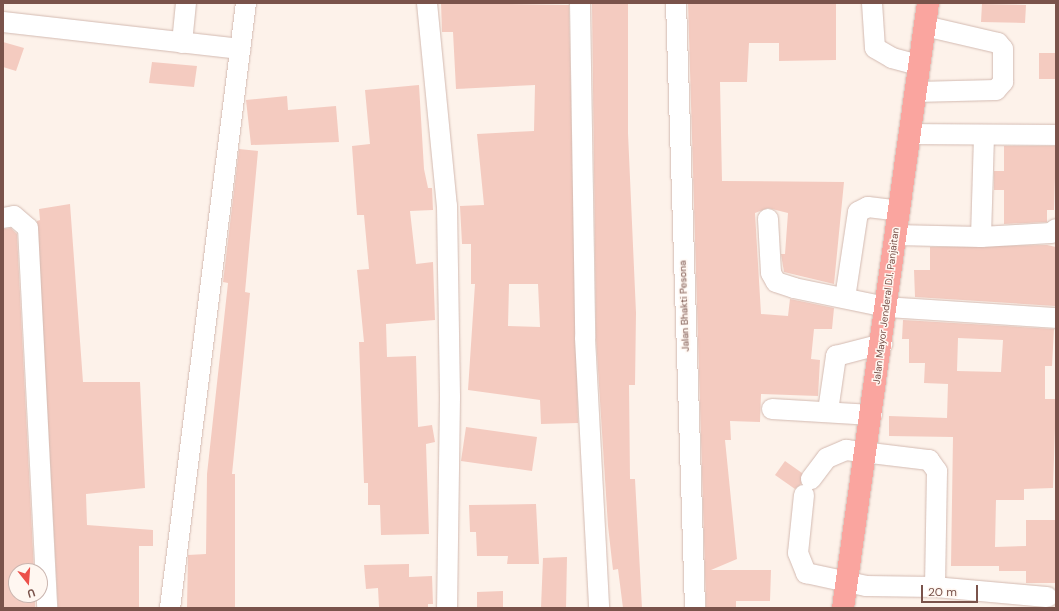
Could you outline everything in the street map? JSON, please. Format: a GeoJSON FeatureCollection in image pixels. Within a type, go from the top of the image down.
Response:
{"type":"FeatureCollection","features":[{"type":"Feature","properties":{"kind":"highway","name":"Jalan Mayor Jenderal D.I. Panjaitan"},"geometry":{"type":"LineString","coordinates":[[843,608],[867,452],[928,3]]}},
{"type":"Feature","properties":{"kind":"street"},"geometry":{"type":"LineString","coordinates":[[182,43],[186,3]]}},
{"type":"Feature","properties":{"kind":"street"},"geometry":{"type":"LineString","coordinates":[[170,608],[246,3]]}},
{"type":"Feature","properties":{"kind":"street"},"geometry":{"type":"LineString","coordinates":[[428,3],[447,206],[450,397],[447,608]]}},
{"type":"Feature","properties":{"kind":"street"},"geometry":{"type":"LineString","coordinates":[[580,3],[585,338],[599,608]]}},
{"type":"Feature","properties":{"kind":"street","name":"Jalan Bhakti Pesona"},"geometry":{"type":"LineString","coordinates":[[676,3],[695,608]]}},
{"type":"Feature","properties":{"kind":"street"},"geometry":{"type":"LineString","coordinates":[[872,3],[875,48],[892,58],[919,64]]}},
{"type":"Feature","properties":{"kind":"street"},"geometry":{"type":"LineString","coordinates":[[3,22],[240,49]]}},
{"type":"Feature","properties":{"kind":"street"},"geometry":{"type":"LineString","coordinates":[[916,92],[996,90],[1003,82],[1003,48],[998,43],[925,26]]}},
{"type":"Feature","properties":{"kind":"street"},"geometry":{"type":"LineString","coordinates":[[910,134],[1056,135]]}},
{"type":"Feature","properties":{"kind":"street"},"geometry":{"type":"LineString","coordinates":[[981,237],[984,135]]}},
{"type":"Feature","properties":{"kind":"street"},"geometry":{"type":"LineString","coordinates":[[845,298],[858,212],[868,207],[899,211]]}},
{"type":"Feature","properties":{"kind":"street"},"geometry":{"type":"LineString","coordinates":[[3,218],[14,216],[28,228],[47,608]]}},
{"type":"Feature","properties":{"kind":"street"},"geometry":{"type":"LineString","coordinates":[[768,219],[771,273],[776,282],[886,307],[1056,318]]}},
{"type":"Feature","properties":{"kind":"street"},"geometry":{"type":"LineString","coordinates":[[896,235],[981,237],[1052,233],[1056,230]]}},
{"type":"Feature","properties":{"kind":"street"},"geometry":{"type":"LineString","coordinates":[[828,411],[836,356],[882,344]]}},
{"type":"Feature","properties":{"kind":"street"},"geometry":{"type":"LineString","coordinates":[[772,409],[828,411],[872,415]]}},
{"type":"Feature","properties":{"kind":"street"},"geometry":{"type":"LineString","coordinates":[[935,587],[935,464],[867,452],[846,450],[832,455],[808,487],[798,553],[802,569],[810,576],[866,586],[935,587],[1048,596]]}},
{"type":"Feature","properties":{"kind":"building"},"geometry":{"type":"Polygon","coordinates":[[[441,3],[569,5],[578,423],[541,424],[540,400],[468,390],[475,284],[471,284],[471,244],[462,244],[460,206],[484,205],[477,134],[534,131],[535,85],[456,89],[453,32],[442,32],[441,3]],[[509,284],[508,326],[540,327],[538,284],[509,284]]]}},
{"type":"Feature","properties":{"kind":"building"},"geometry":{"type":"Polygon","coordinates":[[[592,3],[628,3],[628,133],[636,313],[635,385],[629,385],[630,479],[635,479],[642,608],[623,608],[618,569],[613,570],[608,526],[596,338],[592,3]]]}},
{"type":"Feature","properties":{"kind":"building"},"geometry":{"type":"Polygon","coordinates":[[[688,3],[836,3],[836,60],[779,61],[779,43],[749,43],[747,82],[720,82],[722,181],[844,182],[834,284],[784,272],[781,254],[785,254],[788,213],[768,208],[755,213],[761,314],[788,316],[790,299],[834,308],[832,329],[814,329],[811,359],[820,360],[818,396],[761,394],[760,422],[730,421],[731,440],[725,440],[737,559],[711,570],[771,570],[770,601],[736,601],[736,608],[706,608],[688,3]]]}},
{"type":"Feature","properties":{"kind":"building"},"geometry":{"type":"Polygon","coordinates":[[[982,4],[1026,5],[1025,23],[981,22],[982,4]]]}},
{"type":"Feature","properties":{"kind":"building"},"geometry":{"type":"Polygon","coordinates":[[[3,42],[24,48],[16,71],[3,67],[3,42]]]}},
{"type":"Feature","properties":{"kind":"building"},"geometry":{"type":"Polygon","coordinates":[[[1039,53],[1056,53],[1056,79],[1039,79],[1039,53]]]}},
{"type":"Feature","properties":{"kind":"building"},"geometry":{"type":"Polygon","coordinates":[[[152,62],[197,66],[194,87],[149,83],[152,62]]]}},
{"type":"Feature","properties":{"kind":"building"},"geometry":{"type":"Polygon","coordinates":[[[419,85],[424,169],[428,188],[432,188],[433,210],[410,211],[416,264],[433,262],[435,320],[386,324],[387,357],[416,356],[418,427],[432,425],[435,442],[426,444],[429,534],[381,535],[380,505],[368,505],[368,483],[364,483],[359,342],[364,342],[357,270],[369,269],[364,215],[357,215],[352,146],[370,144],[365,90],[419,85]]]}},
{"type":"Feature","properties":{"kind":"building"},"geometry":{"type":"Polygon","coordinates":[[[287,96],[288,110],[336,106],[339,142],[251,145],[246,100],[287,96]]]}},
{"type":"Feature","properties":{"kind":"building"},"geometry":{"type":"Polygon","coordinates":[[[1004,146],[1056,146],[1054,210],[1047,210],[1047,222],[1004,224],[1004,190],[994,190],[994,171],[1004,171],[1004,146]]]}},
{"type":"Feature","properties":{"kind":"building"},"geometry":{"type":"Polygon","coordinates":[[[239,149],[258,151],[245,292],[250,293],[232,474],[235,474],[235,608],[187,608],[188,555],[206,554],[207,474],[228,283],[223,282],[239,149]]]}},
{"type":"Feature","properties":{"kind":"building"},"geometry":{"type":"Polygon","coordinates":[[[70,204],[83,382],[140,382],[145,488],[86,494],[87,525],[153,530],[153,546],[139,546],[139,608],[58,608],[37,221],[40,220],[39,209],[70,204]]]}},
{"type":"Feature","properties":{"kind":"building"},"geometry":{"type":"Polygon","coordinates":[[[11,228],[17,234],[34,563],[8,563],[8,603],[35,603],[35,608],[3,608],[3,229],[11,228]]]}},
{"type":"Feature","properties":{"kind":"building"},"geometry":{"type":"Polygon","coordinates":[[[1047,245],[1056,247],[1055,306],[915,297],[914,270],[930,270],[930,247],[1047,245]]]}},
{"type":"Feature","properties":{"kind":"building"},"geometry":{"type":"Polygon","coordinates":[[[903,320],[1054,329],[1052,366],[1045,366],[1045,399],[1056,399],[1053,488],[1024,489],[1024,500],[996,500],[995,547],[1026,546],[1026,520],[1056,520],[1056,583],[1026,583],[1026,571],[999,571],[999,566],[951,566],[953,437],[889,436],[889,416],[947,418],[948,384],[924,383],[925,363],[909,363],[909,339],[902,339],[903,320]],[[958,338],[957,371],[1001,372],[1003,340],[958,338]]]}},
{"type":"Feature","properties":{"kind":"building"},"geometry":{"type":"Polygon","coordinates":[[[466,427],[537,437],[532,471],[461,461],[466,427]]]}},
{"type":"Feature","properties":{"kind":"building"},"geometry":{"type":"Polygon","coordinates":[[[785,461],[802,473],[801,484],[795,489],[775,475],[785,461]]]}},
{"type":"Feature","properties":{"kind":"building"},"geometry":{"type":"Polygon","coordinates":[[[536,504],[539,564],[507,564],[508,556],[477,556],[476,532],[470,532],[469,505],[536,504]]]}},
{"type":"Feature","properties":{"kind":"building"},"geometry":{"type":"Polygon","coordinates":[[[567,557],[566,608],[541,608],[543,558],[567,557]]]}},
{"type":"Feature","properties":{"kind":"building"},"geometry":{"type":"Polygon","coordinates":[[[409,564],[409,577],[432,576],[433,604],[428,604],[428,608],[379,607],[378,588],[366,589],[364,565],[409,564]]]}},
{"type":"Feature","properties":{"kind":"building"},"geometry":{"type":"Polygon","coordinates":[[[503,591],[503,608],[477,608],[477,592],[503,591]]]}}]}
